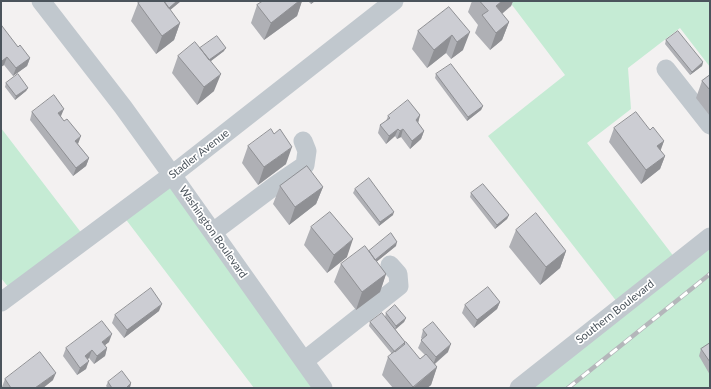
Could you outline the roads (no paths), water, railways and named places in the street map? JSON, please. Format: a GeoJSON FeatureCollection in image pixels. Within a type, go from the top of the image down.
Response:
{"type":"FeatureCollection","features":[{"type":"Feature","properties":{"kind":"street","name":"Washington Boulevard"},"geometry":{"type":"LineString","coordinates":[[41,1],[123,107],[323,388]]}},
{"type":"Feature","properties":{"kind":"street","name":"Stadler Avenue"},"geometry":{"type":"LineString","coordinates":[[1,302],[172,175],[394,1]]}},
{"type":"Feature","properties":{"kind":"street"},"geometry":{"type":"LineString","coordinates":[[666,70],[710,125]]}},
{"type":"Feature","properties":{"kind":"street"},"geometry":{"type":"LineString","coordinates":[[213,232],[305,164],[307,151],[303,141]]}},
{"type":"Feature","properties":{"kind":"street","name":"Southern Boulevard"},"geometry":{"type":"LineString","coordinates":[[519,388],[710,237]]}},
{"type":"Feature","properties":{"kind":"street"},"geometry":{"type":"LineString","coordinates":[[304,360],[399,286],[398,274],[390,265]]}},
{"type":"Feature","properties":{"kind":"railway"},"geometry":{"type":"LineString","coordinates":[[568,388],[710,274]]}}]}
